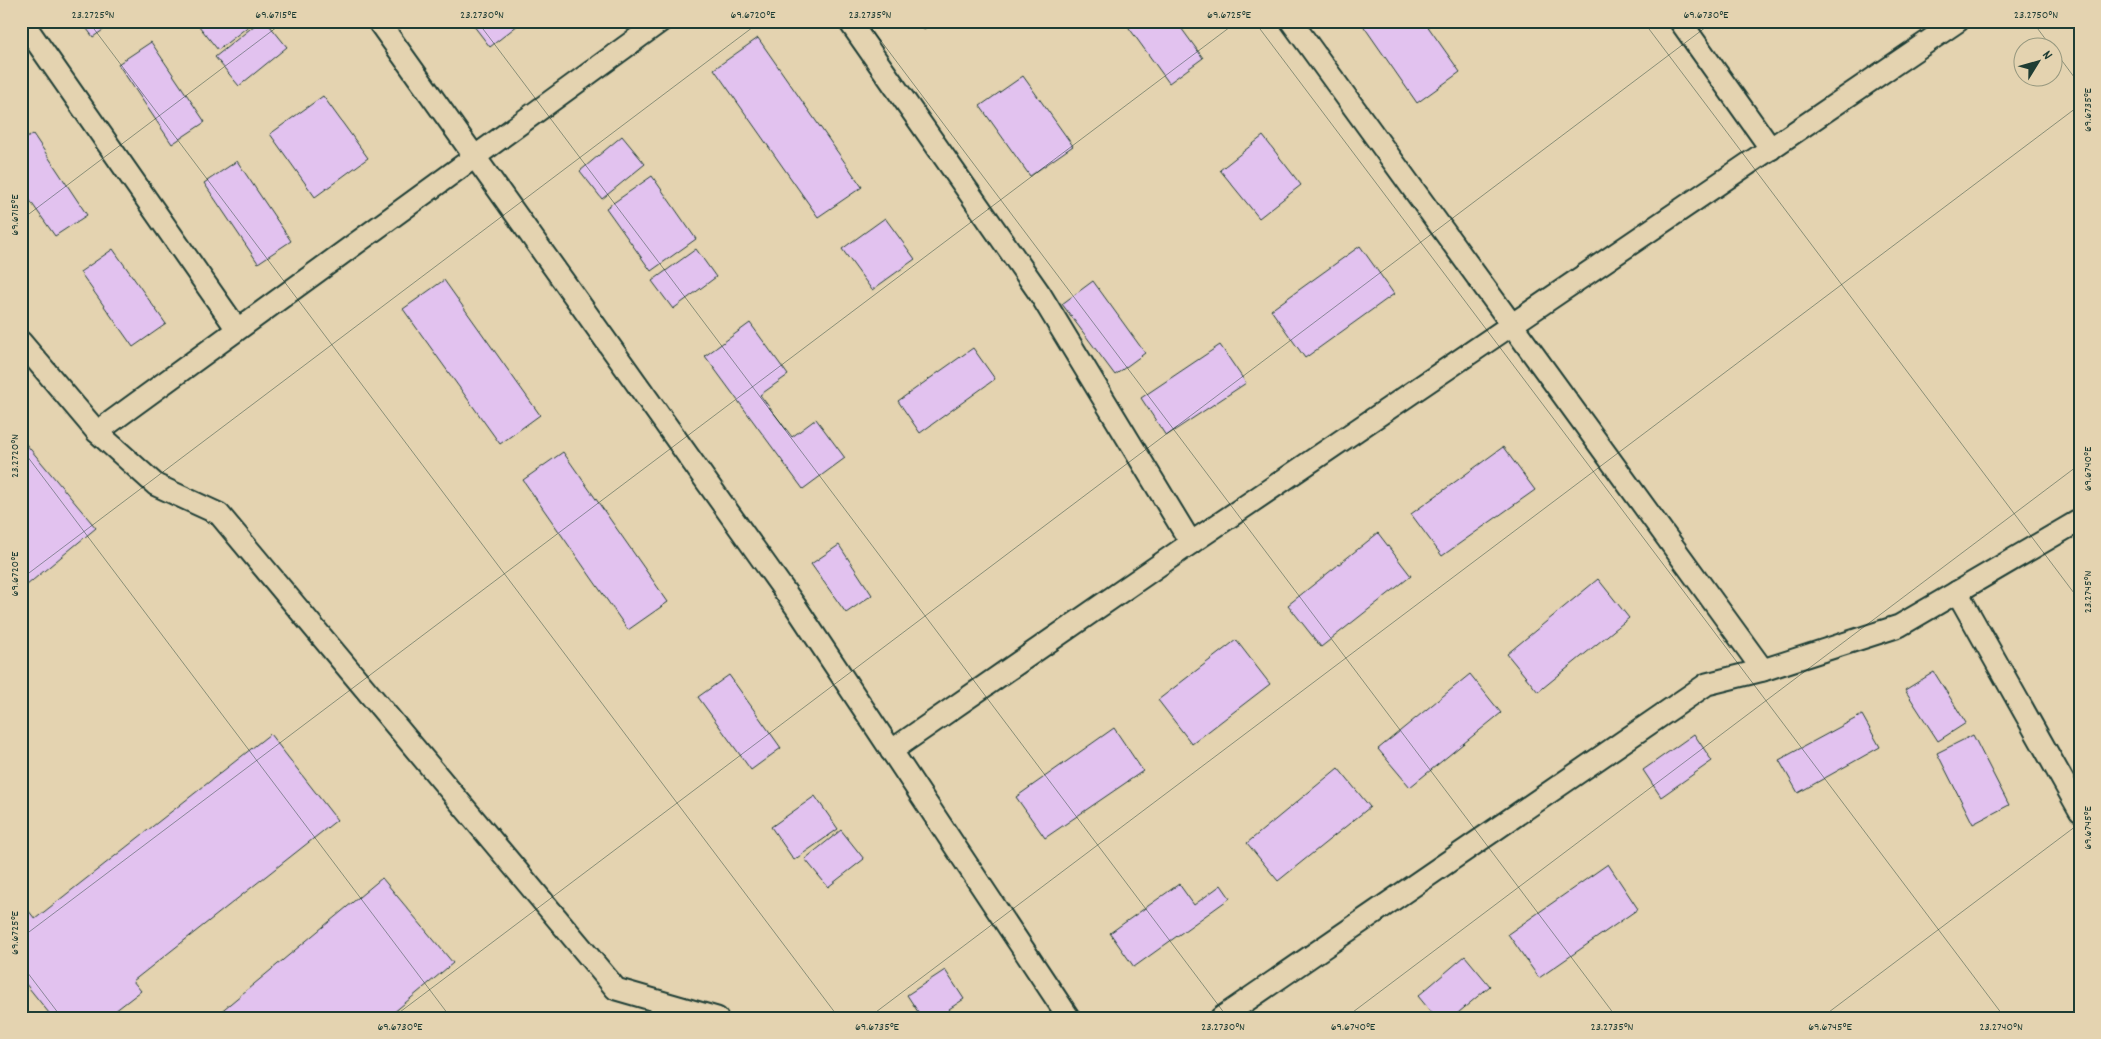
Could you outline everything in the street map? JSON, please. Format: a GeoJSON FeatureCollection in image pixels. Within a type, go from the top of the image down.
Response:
{"type":"FeatureCollection","features":[{"type":"Feature","properties":{"kind":"lane"},"geometry":{"type":"LineString","coordinates":[[22,21],[237,329]]}},
{"type":"Feature","properties":{"kind":"lane"},"geometry":{"type":"LineString","coordinates":[[378,21],[796,607],[1069,1018]]}},
{"type":"Feature","properties":{"kind":"lane"},"geometry":{"type":"LineString","coordinates":[[97,432],[661,21]]}},
{"type":"Feature","properties":{"kind":"lane"},"geometry":{"type":"LineString","coordinates":[[849,21],[1040,294],[1191,543]]}},
{"type":"Feature","properties":{"kind":"lane"},"geometry":{"type":"LineString","coordinates":[[1291,21],[1763,670]]}},
{"type":"Feature","properties":{"kind":"lane"},"geometry":{"type":"LineString","coordinates":[[1680,21],[1771,149]]}},
{"type":"Feature","properties":{"kind":"lane"},"geometry":{"type":"LineString","coordinates":[[891,750],[1191,543],[1958,21]]}},
{"type":"Feature","properties":{"kind":"lane"},"geometry":{"type":"LineString","coordinates":[[21,342],[97,432],[156,485],[219,514],[616,989],[717,1018]]}},
{"type":"Feature","properties":{"kind":"lane"},"geometry":{"type":"LineString","coordinates":[[1221,1018],[1707,684],[1763,670],[1899,626],[2080,520]]}},
{"type":"Feature","properties":{"kind":"lane"},"geometry":{"type":"LineString","coordinates":[[1957,592],[2080,811]]}},
{"type":"Feature","properties":{"kind":"building"},"geometry":{"type":"Polygon","coordinates":[[[81,21],[116,21],[93,37],[81,21]]]}},
{"type":"Feature","properties":{"kind":"building"},"geometry":{"type":"Polygon","coordinates":[[[195,21],[255,21],[218,50],[195,21]]]}},
{"type":"Feature","properties":{"kind":"building"},"geometry":{"type":"Polygon","coordinates":[[[260,21],[266,21],[287,47],[239,86],[215,57],[260,21]]]}},
{"type":"Feature","properties":{"kind":"building"},"geometry":{"type":"Polygon","coordinates":[[[470,21],[523,21],[490,47],[470,21]]]}},
{"type":"Feature","properties":{"kind":"building"},"geometry":{"type":"Polygon","coordinates":[[[918,21],[935,21],[924,29],[918,21]]]}},
{"type":"Feature","properties":{"kind":"building"},"geometry":{"type":"Polygon","coordinates":[[[1124,21],[1176,21],[1203,58],[1169,83],[1124,21]]]}},
{"type":"Feature","properties":{"kind":"building"},"geometry":{"type":"Polygon","coordinates":[[[1360,21],[1424,21],[1460,72],[1417,103],[1360,21]]]}},
{"type":"Feature","properties":{"kind":"building"},"geometry":{"type":"Polygon","coordinates":[[[758,38],[862,187],[818,217],[714,69],[758,38]]]}},
{"type":"Feature","properties":{"kind":"building"},"geometry":{"type":"Polygon","coordinates":[[[151,42],[205,122],[172,144],[118,64],[151,42]]]}},
{"type":"Feature","properties":{"kind":"building"},"geometry":{"type":"Polygon","coordinates":[[[1023,76],[1073,146],[1030,176],[980,106],[1023,76]]]}},
{"type":"Feature","properties":{"kind":"building"},"geometry":{"type":"Polygon","coordinates":[[[323,96],[368,158],[315,197],[270,134],[323,96]]]}},
{"type":"Feature","properties":{"kind":"building"},"geometry":{"type":"Polygon","coordinates":[[[33,134],[87,215],[55,236],[21,188],[21,142],[33,134]]]}},
{"type":"Feature","properties":{"kind":"building"},"geometry":{"type":"Polygon","coordinates":[[[622,136],[645,164],[602,199],[580,171],[622,136]]]}},
{"type":"Feature","properties":{"kind":"building"},"geometry":{"type":"Polygon","coordinates":[[[1263,136],[1301,185],[1259,218],[1220,170],[1263,136]]]}},
{"type":"Feature","properties":{"kind":"building"},"geometry":{"type":"Polygon","coordinates":[[[237,161],[291,241],[258,263],[204,183],[237,161]]]}},
{"type":"Feature","properties":{"kind":"building"},"geometry":{"type":"Polygon","coordinates":[[[652,176],[696,239],[651,271],[606,208],[652,176]]]}},
{"type":"Feature","properties":{"kind":"building"},"geometry":{"type":"Polygon","coordinates":[[[885,218],[915,259],[872,290],[842,249],[885,218]]]}},
{"type":"Feature","properties":{"kind":"building"},"geometry":{"type":"Polygon","coordinates":[[[1360,246],[1394,294],[1305,358],[1271,310],[1360,246]]]}},
{"type":"Feature","properties":{"kind":"building"},"geometry":{"type":"Polygon","coordinates":[[[113,249],[166,324],[133,347],[80,272],[113,249]]]}},
{"type":"Feature","properties":{"kind":"building"},"geometry":{"type":"Polygon","coordinates":[[[696,249],[716,277],[673,309],[652,281],[696,249]]]}},
{"type":"Feature","properties":{"kind":"building"},"geometry":{"type":"Polygon","coordinates":[[[444,280],[540,415],[500,444],[403,309],[444,280]]]}},
{"type":"Feature","properties":{"kind":"building"},"geometry":{"type":"Polygon","coordinates":[[[1093,281],[1145,353],[1115,375],[1062,304],[1093,281]]]}},
{"type":"Feature","properties":{"kind":"building"},"geometry":{"type":"Polygon","coordinates":[[[750,323],[788,375],[760,395],[792,437],[816,419],[845,458],[803,489],[705,356],[750,323]]]}},
{"type":"Feature","properties":{"kind":"building"},"geometry":{"type":"Polygon","coordinates":[[[1220,345],[1246,383],[1166,436],[1141,398],[1220,345]]]}},
{"type":"Feature","properties":{"kind":"building"},"geometry":{"type":"Polygon","coordinates":[[[973,348],[995,379],[920,433],[898,401],[973,348]]]}},
{"type":"Feature","properties":{"kind":"building"},"geometry":{"type":"Polygon","coordinates":[[[26,444],[96,528],[21,590],[21,449],[26,444]]]}},
{"type":"Feature","properties":{"kind":"building"},"geometry":{"type":"Polygon","coordinates":[[[1503,447],[1535,490],[1442,556],[1411,514],[1503,447]]]}},
{"type":"Feature","properties":{"kind":"building"},"geometry":{"type":"Polygon","coordinates":[[[563,452],[668,602],[628,630],[523,480],[563,452]]]}},
{"type":"Feature","properties":{"kind":"building"},"geometry":{"type":"Polygon","coordinates":[[[1378,533],[1411,576],[1321,647],[1288,605],[1378,533]]]}},
{"type":"Feature","properties":{"kind":"building"},"geometry":{"type":"Polygon","coordinates":[[[839,545],[872,595],[846,613],[811,564],[839,545]]]}},
{"type":"Feature","properties":{"kind":"building"},"geometry":{"type":"Polygon","coordinates":[[[1598,579],[1629,618],[1538,692],[1507,654],[1598,579]]]}},
{"type":"Feature","properties":{"kind":"building"},"geometry":{"type":"Polygon","coordinates":[[[1236,640],[1270,684],[1192,744],[1158,700],[1236,640]]]}},
{"type":"Feature","properties":{"kind":"building"},"geometry":{"type":"Polygon","coordinates":[[[1934,672],[1966,723],[1938,741],[1905,690],[1934,672]]]}},
{"type":"Feature","properties":{"kind":"building"},"geometry":{"type":"Polygon","coordinates":[[[1470,674],[1501,713],[1410,787],[1378,749],[1470,674]]]}},
{"type":"Feature","properties":{"kind":"building"},"geometry":{"type":"Polygon","coordinates":[[[729,675],[781,748],[751,770],[698,697],[729,675]]]}},
{"type":"Feature","properties":{"kind":"building"},"geometry":{"type":"Polygon","coordinates":[[[1862,715],[1880,747],[1798,793],[1779,760],[1862,715]]]}},
{"type":"Feature","properties":{"kind":"building"},"geometry":{"type":"Polygon","coordinates":[[[1114,728],[1143,771],[1045,838],[1016,797],[1114,728]]]}},
{"type":"Feature","properties":{"kind":"building"},"geometry":{"type":"Polygon","coordinates":[[[270,734],[337,820],[133,981],[141,991],[106,1018],[53,1018],[21,978],[21,916],[28,910],[35,919],[270,734]]]}},
{"type":"Feature","properties":{"kind":"building"},"geometry":{"type":"Polygon","coordinates":[[[1694,734],[1712,761],[1661,797],[1643,770],[1694,734]]]}},
{"type":"Feature","properties":{"kind":"building"},"geometry":{"type":"Polygon","coordinates":[[[1973,735],[2009,805],[1973,824],[1937,753],[1973,735]]]}},
{"type":"Feature","properties":{"kind":"building"},"geometry":{"type":"Polygon","coordinates":[[[1338,768],[1370,807],[1278,881],[1247,843],[1338,768]]]}},
{"type":"Feature","properties":{"kind":"building"},"geometry":{"type":"Polygon","coordinates":[[[815,796],[838,829],[794,860],[771,827],[815,796]]]}},
{"type":"Feature","properties":{"kind":"building"},"geometry":{"type":"Polygon","coordinates":[[[841,830],[864,859],[828,887],[805,859],[841,830]]]}},
{"type":"Feature","properties":{"kind":"building"},"geometry":{"type":"Polygon","coordinates":[[[1608,864],[1638,909],[1539,978],[1508,934],[1608,864]]]}},
{"type":"Feature","properties":{"kind":"building"},"geometry":{"type":"Polygon","coordinates":[[[382,878],[453,963],[387,1018],[213,1018],[382,878]]]}},
{"type":"Feature","properties":{"kind":"building"},"geometry":{"type":"Polygon","coordinates":[[[1179,884],[1194,905],[1221,885],[1230,898],[1134,967],[1110,933],[1179,884]]]}},
{"type":"Feature","properties":{"kind":"building"},"geometry":{"type":"Polygon","coordinates":[[[1465,956],[1490,986],[1452,1018],[1436,1018],[1418,996],[1465,956]]]}},
{"type":"Feature","properties":{"kind":"building"},"geometry":{"type":"Polygon","coordinates":[[[945,970],[964,999],[949,1009],[955,1018],[922,1018],[907,995],[945,970]]]}}]}
